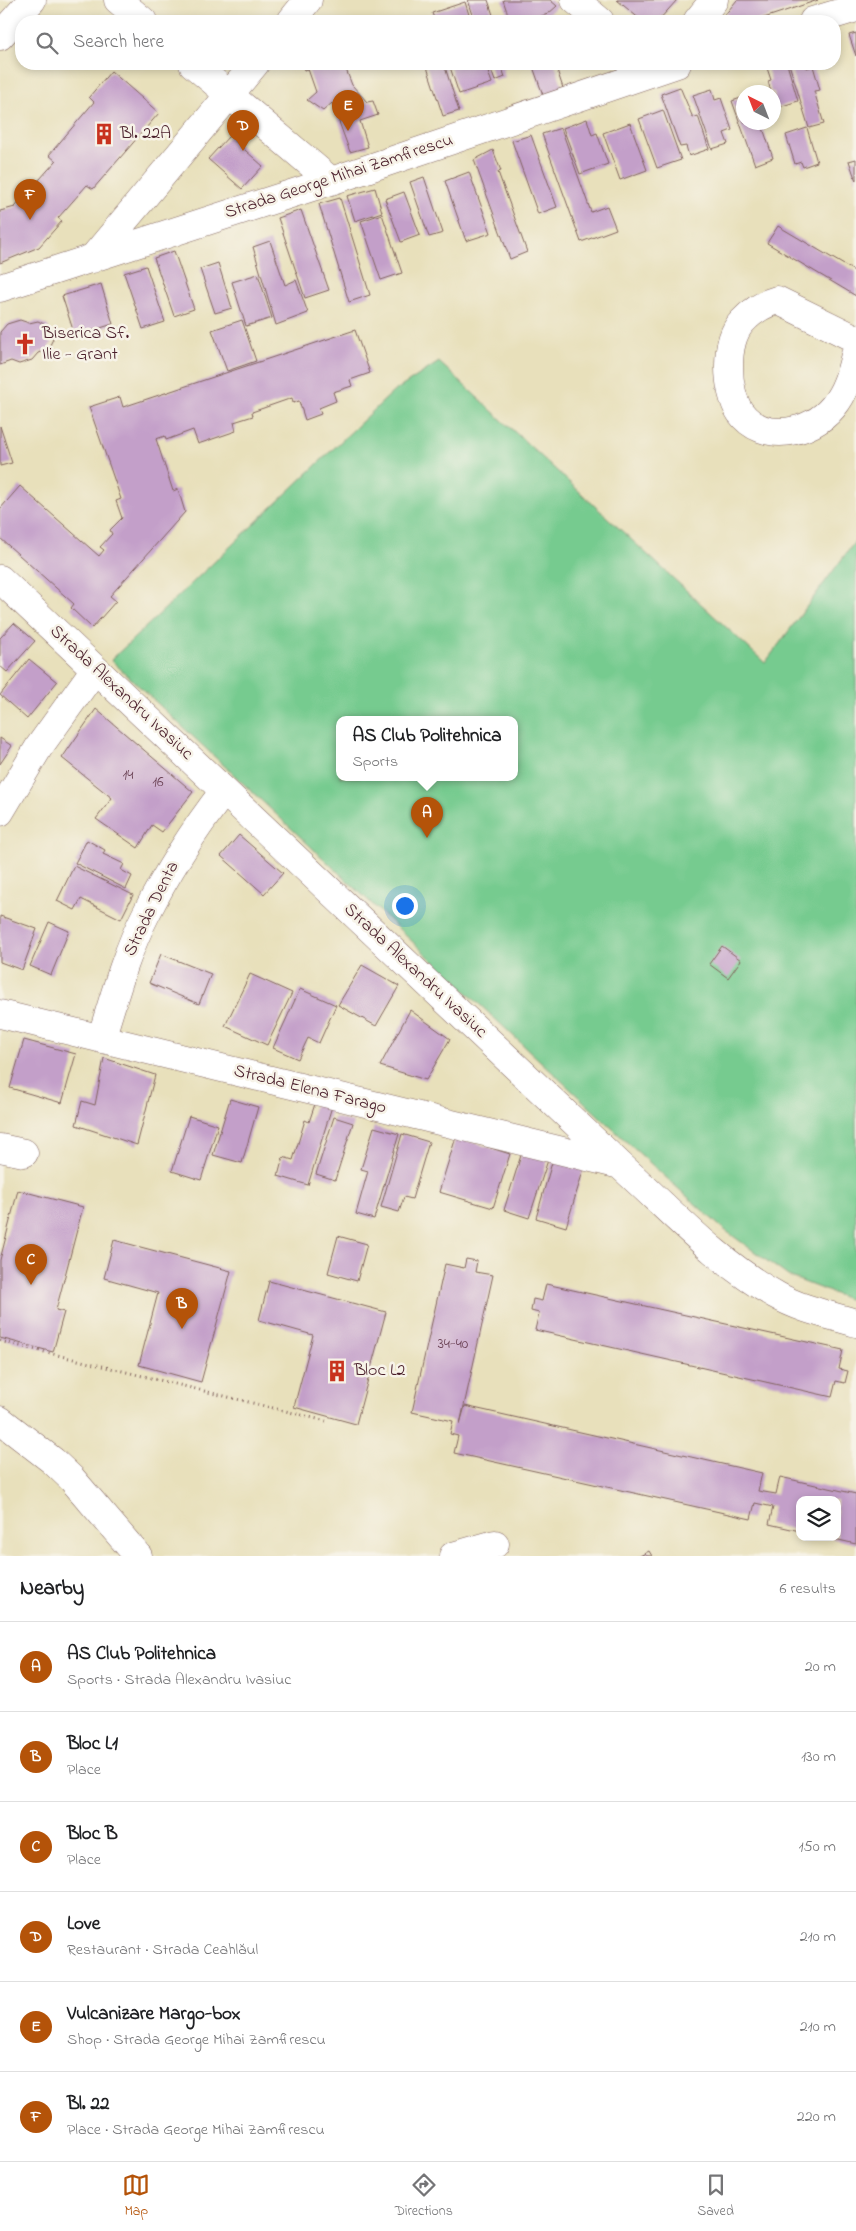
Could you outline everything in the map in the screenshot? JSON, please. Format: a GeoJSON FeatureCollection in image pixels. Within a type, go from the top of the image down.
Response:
{"type":"FeatureCollection","features":[{"type":"Feature","properties":{"kind":"street"},"geometry":{"type":"LineString","coordinates":[[19,15],[32,0]]}},
{"type":"Feature","properties":{"kind":"street"},"geometry":{"type":"LineString","coordinates":[[118,0],[136,15]]}},
{"type":"Feature","properties":{"kind":"street"},"geometry":{"type":"LineString","coordinates":[[295,15],[308,0]]}},
{"type":"Feature","properties":{"kind":"street"},"geometry":{"type":"LineString","coordinates":[[575,0],[593,15]]}},
{"type":"Feature","properties":{"kind":"street"},"geometry":{"type":"LineString","coordinates":[[702,15],[714,0]]}},
{"type":"Feature","properties":{"kind":"street"},"geometry":{"type":"LineString","coordinates":[[832,15],[856,8]]}},
{"type":"Feature","properties":{"kind":"street"},"geometry":{"type":"LineString","coordinates":[[0,36],[15,19]]}},
{"type":"Feature","properties":{"kind":"street"},"geometry":{"type":"LineString","coordinates":[[201,70],[332,181]]}},
{"type":"Feature","properties":{"kind":"street"},"geometry":{"type":"LineString","coordinates":[[92,259],[250,70]]}},
{"type":"Feature","properties":{"kind":"street","name":"Strada George Mihai Zamfirescu"},"geometry":{"type":"LineString","coordinates":[[0,288],[332,181],[648,70]]}},
{"type":"Feature","properties":{"kind":"street"},"geometry":{"type":"LineString","coordinates":[[856,339],[777,300],[762,305],[741,323],[732,341],[731,395],[741,413],[756,427],[777,433],[795,431],[814,422],[832,408],[848,383],[856,351]]}},
{"type":"Feature","properties":{"kind":"street","name":"Strada Alexandru Ivasiuc"},"geometry":{"type":"LineString","coordinates":[[0,579],[621,1166],[711,1248],[748,1278],[778,1296],[818,1312],[856,1323]]}},
{"type":"Feature","properties":{"kind":"street"},"geometry":{"type":"LineString","coordinates":[[0,812],[39,747],[95,669]]}},
{"type":"Feature","properties":{"kind":"street","name":"Strada Denta"},"geometry":{"type":"LineString","coordinates":[[101,1039],[120,978],[144,918],[173,865],[202,820],[224,791]]}},
{"type":"Feature","properties":{"kind":"street","name":"Strada Elena Farago"},"geometry":{"type":"LineString","coordinates":[[0,1014],[621,1166]]}},
{"type":"Feature","properties":{"kind":"street"},"geometry":{"type":"LineString","coordinates":[[0,1420],[53,1461],[72,1479],[138,1556]]}},
{"type":"Feature","properties":{"kind":"street"},"geometry":{"type":"LineString","coordinates":[[453,1556],[495,1544]]}},
{"type":"Feature","properties":{"kind":"path"},"geometry":{"type":"LineString","coordinates":[[0,1341],[326,1421]]}},
{"type":"Feature","properties":{"kind":"green space"},"geometry":{"type":"Polygon","coordinates":[[[439,362],[765,663],[856,540],[856,1302],[788,1276],[722,1228],[629,1144],[111,660],[393,392],[439,362]]]}},
{"type":"Feature","properties":{"kind":"building"},"geometry":{"type":"Polygon","coordinates":[[[468,0],[488,0],[493,15],[473,15],[468,0]]]}},
{"type":"Feature","properties":{"kind":"building"},"geometry":{"type":"Polygon","coordinates":[[[503,0],[550,0],[557,6],[545,15],[508,15],[503,0]]]}},
{"type":"Feature","properties":{"kind":"building"},"geometry":{"type":"Polygon","coordinates":[[[617,0],[677,0],[663,15],[635,15],[617,0]]]}},
{"type":"Feature","properties":{"kind":"building"},"geometry":{"type":"Polygon","coordinates":[[[737,0],[818,0],[773,15],[725,15],[737,0]]]}},
{"type":"Feature","properties":{"kind":"building"},"geometry":{"type":"Polygon","coordinates":[[[465,2],[469,15],[433,15],[432,13],[465,2]]]}},
{"type":"Feature","properties":{"kind":"building"},"geometry":{"type":"Polygon","coordinates":[[[856,33],[856,56],[849,35],[856,33]]]}},
{"type":"Feature","properties":{"kind":"building"},"geometry":{"type":"Polygon","coordinates":[[[308,70],[346,70],[352,85],[367,102],[373,101],[378,115],[360,121],[368,147],[350,152],[332,103],[323,111],[307,100],[316,92],[308,70]]]}},
{"type":"Feature","properties":{"kind":"building"},"geometry":{"type":"Polygon","coordinates":[[[428,70],[446,70],[459,111],[443,116],[428,70]]]}},
{"type":"Feature","properties":{"kind":"building"},"geometry":{"type":"Polygon","coordinates":[[[451,70],[487,70],[492,83],[459,94],[451,70]]]}},
{"type":"Feature","properties":{"kind":"building"},"geometry":{"type":"Polygon","coordinates":[[[491,70],[503,70],[505,77],[495,81],[491,70]]]}},
{"type":"Feature","properties":{"kind":"building"},"geometry":{"type":"Polygon","coordinates":[[[534,70],[557,70],[563,88],[543,95],[534,70]]]}},
{"type":"Feature","properties":{"kind":"building"},"geometry":{"type":"Polygon","coordinates":[[[768,70],[789,70],[798,101],[781,106],[781,85],[769,85],[768,81],[771,80],[768,70]]]}},
{"type":"Feature","properties":{"kind":"building"},"geometry":{"type":"Polygon","coordinates":[[[791,70],[814,70],[820,90],[814,91],[824,124],[809,128],[791,70]]]}},
{"type":"Feature","properties":{"kind":"building","name":"Bl. 22A"},"geometry":{"type":"Polygon","coordinates":[[[111,71],[159,113],[93,189],[87,185],[58,218],[62,221],[39,247],[0,263],[0,211],[15,207],[56,161],[49,155],[94,102],[89,97],[111,71]]]}},
{"type":"Feature","properties":{"kind":"building"},"geometry":{"type":"Polygon","coordinates":[[[680,87],[693,118],[698,116],[709,149],[689,156],[686,146],[680,147],[661,94],[680,87]]]}},
{"type":"Feature","properties":{"kind":"building"},"geometry":{"type":"Polygon","coordinates":[[[712,89],[715,100],[721,98],[732,130],[724,133],[728,144],[712,149],[693,95],[712,89]]]}},
{"type":"Feature","properties":{"kind":"building"},"geometry":{"type":"Polygon","coordinates":[[[736,100],[736,112],[732,101],[736,100]]]}},
{"type":"Feature","properties":{"kind":"building"},"geometry":{"type":"Polygon","coordinates":[[[663,110],[681,160],[657,168],[639,119],[663,110]]]}},
{"type":"Feature","properties":{"kind":"building"},"geometry":{"type":"Polygon","coordinates":[[[587,119],[592,135],[597,133],[608,164],[580,174],[563,128],[587,119]]]}},
{"type":"Feature","properties":{"kind":"building"},"geometry":{"type":"Polygon","coordinates":[[[630,123],[647,170],[620,180],[603,133],[630,123]]]}},
{"type":"Feature","properties":{"kind":"building"},"geometry":{"type":"Polygon","coordinates":[[[561,128],[591,212],[607,206],[616,229],[581,242],[542,134],[561,128]]]}},
{"type":"Feature","properties":{"kind":"building"},"geometry":{"type":"Polygon","coordinates":[[[807,128],[817,162],[803,167],[801,162],[795,164],[786,135],[807,128]]]}},
{"type":"Feature","properties":{"kind":"building"},"geometry":{"type":"Polygon","coordinates":[[[742,130],[764,130],[773,158],[755,165],[742,130]]]}},
{"type":"Feature","properties":{"kind":"building"},"geometry":{"type":"Polygon","coordinates":[[[531,135],[557,207],[538,214],[512,141],[531,135]]]}},
{"type":"Feature","properties":{"kind":"building"},"geometry":{"type":"Polygon","coordinates":[[[229,136],[263,166],[242,189],[208,159],[229,136]]]}},
{"type":"Feature","properties":{"kind":"building"},"geometry":{"type":"Polygon","coordinates":[[[493,150],[501,171],[498,172],[527,252],[510,259],[474,160],[493,150]]]}},
{"type":"Feature","properties":{"kind":"building"},"geometry":{"type":"Polygon","coordinates":[[[856,159],[856,181],[849,161],[856,159]]]}},
{"type":"Feature","properties":{"kind":"building"},"geometry":{"type":"Polygon","coordinates":[[[469,172],[491,233],[466,241],[445,181],[469,172]]]}},
{"type":"Feature","properties":{"kind":"building"},"geometry":{"type":"Polygon","coordinates":[[[424,177],[443,233],[429,237],[410,182],[424,177]]]}},
{"type":"Feature","properties":{"kind":"building"},"geometry":{"type":"Polygon","coordinates":[[[375,188],[382,212],[355,221],[347,196],[375,188]]]}},
{"type":"Feature","properties":{"kind":"building"},"geometry":{"type":"Polygon","coordinates":[[[404,192],[420,235],[401,242],[385,199],[404,192]]]}},
{"type":"Feature","properties":{"kind":"building"},"geometry":{"type":"Polygon","coordinates":[[[340,198],[370,295],[349,302],[319,204],[340,198]]]}},
{"type":"Feature","properties":{"kind":"building"},"geometry":{"type":"Polygon","coordinates":[[[301,210],[329,290],[305,298],[278,218],[301,210]]]}},
{"type":"Feature","properties":{"kind":"building"},"geometry":{"type":"Polygon","coordinates":[[[382,214],[402,273],[381,280],[361,221],[382,214]]]}},
{"type":"Feature","properties":{"kind":"building"},"geometry":{"type":"Polygon","coordinates":[[[778,226],[856,272],[856,296],[767,243],[778,226]]]}},
{"type":"Feature","properties":{"kind":"building"},"geometry":{"type":"Polygon","coordinates":[[[270,241],[285,285],[296,280],[308,313],[276,325],[253,247],[270,241]]]}},
{"type":"Feature","properties":{"kind":"building"},"geometry":{"type":"Polygon","coordinates":[[[174,251],[194,309],[174,316],[154,258],[174,251]]]}},
{"type":"Feature","properties":{"kind":"building"},"geometry":{"type":"Polygon","coordinates":[[[218,263],[232,308],[215,313],[200,269],[218,263]]]}},
{"type":"Feature","properties":{"kind":"building"},"geometry":{"type":"Polygon","coordinates":[[[146,266],[165,322],[143,329],[124,273],[146,266]]]}},
{"type":"Feature","properties":{"kind":"building"},"geometry":{"type":"Polygon","coordinates":[[[258,274],[272,318],[246,326],[232,282],[258,274]]]}},
{"type":"Feature","properties":{"kind":"building"},"geometry":{"type":"Polygon","coordinates":[[[101,284],[113,324],[75,336],[62,296],[101,284]]]}},
{"type":"Feature","properties":{"kind":"building","name":"Biserica Sf. Ilie - Grant"},"geometry":{"type":"Polygon","coordinates":[[[20,320],[29,323],[38,321],[48,326],[53,339],[48,349],[38,353],[32,360],[19,364],[11,361],[0,365],[0,332],[7,324],[20,320]]]}},
{"type":"Feature","properties":{"kind":"building"},"geometry":{"type":"Polygon","coordinates":[[[242,320],[256,361],[227,371],[212,330],[242,320]]]}},
{"type":"Feature","properties":{"kind":"building"},"geometry":{"type":"Polygon","coordinates":[[[355,330],[370,373],[350,380],[352,386],[333,392],[336,401],[319,408],[321,414],[305,420],[299,401],[293,403],[292,398],[252,412],[253,416],[234,422],[236,431],[198,444],[193,430],[166,440],[165,436],[156,439],[173,491],[178,489],[185,512],[110,596],[116,601],[92,628],[71,608],[74,604],[0,538],[0,509],[20,486],[99,556],[104,550],[100,547],[112,534],[110,530],[122,518],[116,501],[121,499],[89,407],[120,397],[123,407],[355,330]]]}},
{"type":"Feature","properties":{"kind":"building"},"geometry":{"type":"Polygon","coordinates":[[[0,426],[12,463],[0,466],[0,426]]]}},
{"type":"Feature","properties":{"kind":"building"},"geometry":{"type":"Polygon","coordinates":[[[14,623],[35,641],[7,672],[0,666],[0,638],[14,623]]]}},
{"type":"Feature","properties":{"kind":"building"},"geometry":{"type":"Polygon","coordinates":[[[29,659],[57,682],[27,719],[0,695],[29,659]]]}},
{"type":"Feature","properties":{"kind":"building"},"geometry":{"type":"Polygon","coordinates":[[[96,709],[193,792],[162,832],[152,825],[138,848],[96,819],[112,798],[62,758],[96,709]]]}},
{"type":"Feature","properties":{"kind":"building"},"geometry":{"type":"Polygon","coordinates":[[[0,738],[12,746],[0,764],[0,738]]]}},
{"type":"Feature","properties":{"kind":"building"},"geometry":{"type":"Polygon","coordinates":[[[239,835],[283,873],[264,894],[221,856],[239,835]]]}},
{"type":"Feature","properties":{"kind":"building"},"geometry":{"type":"Polygon","coordinates":[[[87,840],[105,850],[103,854],[124,864],[121,870],[132,876],[126,889],[75,863],[87,840]]]}},
{"type":"Feature","properties":{"kind":"building"},"geometry":{"type":"Polygon","coordinates":[[[74,866],[133,895],[121,919],[81,899],[75,910],[57,901],[74,866]]]}},
{"type":"Feature","properties":{"kind":"building"},"geometry":{"type":"Polygon","coordinates":[[[0,916],[37,929],[22,970],[0,962],[0,916]]]}},
{"type":"Feature","properties":{"kind":"building"},"geometry":{"type":"Polygon","coordinates":[[[49,922],[69,931],[51,975],[30,966],[49,922]]]}},
{"type":"Feature","properties":{"kind":"building"},"geometry":{"type":"Polygon","coordinates":[[[722,946],[741,960],[728,978],[709,964],[722,946]]]}},
{"type":"Feature","properties":{"kind":"building"},"geometry":{"type":"Polygon","coordinates":[[[161,954],[211,974],[199,1004],[149,983],[161,954]]]}},
{"type":"Feature","properties":{"kind":"building"},"geometry":{"type":"Polygon","coordinates":[[[362,965],[399,986],[376,1026],[338,1005],[362,965]]]}},
{"type":"Feature","properties":{"kind":"building"},"geometry":{"type":"Polygon","coordinates":[[[250,974],[292,993],[267,1045],[225,1026],[250,974]]]}},
{"type":"Feature","properties":{"kind":"building"},"geometry":{"type":"Polygon","coordinates":[[[300,989],[336,1005],[319,1043],[308,1038],[298,1059],[273,1048],[300,989]]]}},
{"type":"Feature","properties":{"kind":"building"},"geometry":{"type":"Polygon","coordinates":[[[410,1010],[450,1039],[426,1080],[380,1066],[410,1010]]]}},
{"type":"Feature","properties":{"kind":"building"},"geometry":{"type":"Polygon","coordinates":[[[24,1040],[76,1054],[62,1103],[10,1088],[24,1040]]]}},
{"type":"Feature","properties":{"kind":"building"},"geometry":{"type":"Polygon","coordinates":[[[104,1058],[155,1075],[137,1145],[76,1125],[82,1101],[95,1105],[104,1058]]]}},
{"type":"Feature","properties":{"kind":"building"},"geometry":{"type":"Polygon","coordinates":[[[317,1098],[333,1103],[308,1185],[278,1176],[283,1157],[293,1160],[305,1120],[309,1122],[317,1098]]]}},
{"type":"Feature","properties":{"kind":"building"},"geometry":{"type":"Polygon","coordinates":[[[230,1099],[258,1107],[242,1163],[213,1155],[230,1099]]]}},
{"type":"Feature","properties":{"kind":"building"},"geometry":{"type":"Polygon","coordinates":[[[189,1116],[218,1125],[201,1180],[172,1171],[189,1116]]]}},
{"type":"Feature","properties":{"kind":"building"},"geometry":{"type":"Polygon","coordinates":[[[334,1117],[353,1123],[335,1180],[316,1174],[334,1117]]]}},
{"type":"Feature","properties":{"kind":"building"},"geometry":{"type":"Polygon","coordinates":[[[374,1127],[399,1134],[374,1219],[356,1214],[368,1171],[361,1169],[374,1127]]]}},
{"type":"Feature","properties":{"kind":"building"},"geometry":{"type":"Polygon","coordinates":[[[402,1134],[429,1142],[412,1199],[404,1197],[399,1212],[381,1207],[402,1134]]]}},
{"type":"Feature","properties":{"kind":"building"},"geometry":{"type":"Polygon","coordinates":[[[456,1137],[510,1154],[493,1208],[439,1192],[456,1137]]]}},
{"type":"Feature","properties":{"kind":"building"},"geometry":{"type":"Polygon","coordinates":[[[522,1152],[548,1160],[529,1218],[504,1210],[522,1152]]]}},
{"type":"Feature","properties":{"kind":"building"},"geometry":{"type":"Polygon","coordinates":[[[553,1159],[584,1168],[566,1227],[536,1218],[553,1159]]]}},
{"type":"Feature","properties":{"kind":"building"},"geometry":{"type":"Polygon","coordinates":[[[18,1190],[83,1207],[56,1310],[64,1312],[53,1352],[0,1338],[0,1260],[18,1190]]]}},
{"type":"Feature","properties":{"kind":"building"},"geometry":{"type":"Polygon","coordinates":[[[338,1236],[367,1244],[357,1281],[328,1273],[338,1236]]]}},
{"type":"Feature","properties":{"kind":"building"},"geometry":{"type":"Polygon","coordinates":[[[114,1240],[231,1271],[201,1382],[139,1365],[158,1293],[104,1278],[114,1240]]]}},
{"type":"Feature","properties":{"kind":"building"},"geometry":{"type":"Polygon","coordinates":[[[466,1259],[477,1261],[475,1272],[493,1275],[460,1424],[465,1406],[762,1473],[758,1491],[776,1494],[780,1477],[856,1494],[856,1544],[841,1541],[841,1496],[796,1496],[796,1530],[769,1524],[773,1507],[755,1503],[751,1519],[454,1453],[458,1436],[450,1434],[453,1421],[412,1412],[445,1264],[464,1268],[466,1259]]]}},
{"type":"Feature","properties":{"kind":"building","name":"Bloc L2"},"geometry":{"type":"Polygon","coordinates":[[[269,1281],[386,1312],[356,1424],[294,1407],[313,1335],[259,1320],[269,1281]]]}},
{"type":"Feature","properties":{"kind":"building"},"geometry":{"type":"Polygon","coordinates":[[[546,1284],[843,1350],[839,1369],[848,1371],[845,1383],[836,1381],[832,1397],[535,1330],[539,1313],[531,1311],[533,1299],[542,1301],[546,1284]]]}},
{"type":"Feature","properties":{"kind":"building"},"geometry":{"type":"Polygon","coordinates":[[[649,1551],[652,1556],[640,1556],[649,1551]]]}},
{"type":"Feature","properties":{"kind":"place","name":"Vulcanizare Margo-box"},"geometry":{"type":"Point","coordinates":[348,131]}},
{"type":"Feature","properties":{"kind":"place","name":"Bl. 22A"},"geometry":{"type":"Point","coordinates":[104,134]}},
{"type":"Feature","properties":{"kind":"place","name":"Love"},"geometry":{"type":"Point","coordinates":[243,151]}},
{"type":"Feature","properties":{"kind":"place","name":"Bl. 22"},"geometry":{"type":"Point","coordinates":[30,220]}},
{"type":"Feature","properties":{"kind":"place","name":"Biserica Sf. Ilie - Grant"},"geometry":{"type":"Point","coordinates":[25,344]}},
{"type":"Feature","properties":{"kind":"place","name":"AS Club Politehnica"},"geometry":{"type":"Point","coordinates":[427,838]}},
{"type":"Feature","properties":{"kind":"place","name":"Bloc B"},"geometry":{"type":"Point","coordinates":[31,1285]}},
{"type":"Feature","properties":{"kind":"place","name":"Bloc L1"},"geometry":{"type":"Point","coordinates":[182,1329]}},
{"type":"Feature","properties":{"kind":"place","name":"Bloc L2"},"geometry":{"type":"Point","coordinates":[337,1371]}}]}
